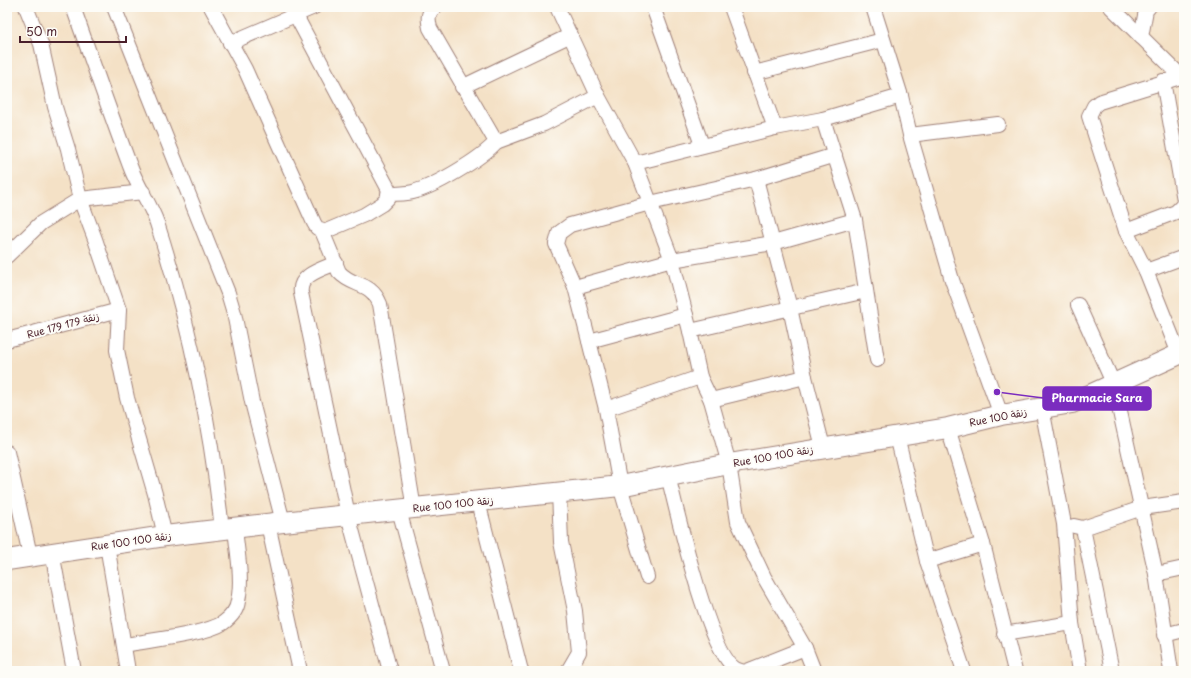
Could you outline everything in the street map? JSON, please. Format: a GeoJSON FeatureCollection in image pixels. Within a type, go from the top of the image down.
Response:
{"type":"FeatureCollection","features":[{"type":"Feature","properties":{"kind":"street"},"geometry":{"type":"LineString","coordinates":[[26,7],[41,44],[55,107],[68,149],[80,199],[119,310],[117,350],[127,398],[155,494],[165,536]]}},
{"type":"Feature","properties":{"kind":"street"},"geometry":{"type":"LineString","coordinates":[[73,7],[131,168],[157,224],[183,310],[219,498],[229,529],[240,589],[238,602],[230,616],[223,623],[206,630],[125,645]]}},
{"type":"Feature","properties":{"kind":"street"},"geometry":{"type":"LineString","coordinates":[[114,7],[228,293],[234,313],[275,523],[300,671]]}},
{"type":"Feature","properties":{"kind":"street"},"geometry":{"type":"LineString","coordinates":[[211,7],[245,69],[314,223],[322,231],[339,272],[344,277],[370,289],[376,294],[380,304],[407,509],[443,671]]}},
{"type":"Feature","properties":{"kind":"street"},"geometry":{"type":"LineString","coordinates":[[435,7],[429,14],[428,20],[430,28],[462,87],[496,142]]}},
{"type":"Feature","properties":{"kind":"street"},"geometry":{"type":"LineString","coordinates":[[557,7],[598,96],[636,163],[672,260],[700,377],[711,400],[729,464],[738,522],[764,577],[805,648],[814,671]]}},
{"type":"Feature","properties":{"kind":"street"},"geometry":{"type":"LineString","coordinates":[[653,7],[702,145]]}},
{"type":"Feature","properties":{"kind":"street"},"geometry":{"type":"LineString","coordinates":[[731,7],[775,128]]}},
{"type":"Feature","properties":{"kind":"street"},"geometry":{"type":"LineString","coordinates":[[1111,7],[1182,78]]}},
{"type":"Feature","properties":{"kind":"street"},"geometry":{"type":"LineString","coordinates":[[1141,37],[1146,10],[1149,7]]}},
{"type":"Feature","properties":{"kind":"street"},"geometry":{"type":"LineString","coordinates":[[877,8],[883,40],[901,96],[910,135],[952,280],[1001,415]]}},
{"type":"Feature","properties":{"kind":"street"},"geometry":{"type":"LineString","coordinates":[[230,43],[305,9],[389,190],[388,198],[382,204],[364,215],[322,231]]}},
{"type":"Feature","properties":{"kind":"street"},"geometry":{"type":"LineString","coordinates":[[462,87],[570,35]]}},
{"type":"Feature","properties":{"kind":"street"},"geometry":{"type":"LineString","coordinates":[[754,73],[883,40]]}},
{"type":"Feature","properties":{"kind":"street"},"geometry":{"type":"LineString","coordinates":[[1182,78],[1163,81],[1099,102],[1094,106],[1089,116],[1126,231],[1146,271],[1182,353]]}},
{"type":"Feature","properties":{"kind":"street"},"geometry":{"type":"LineString","coordinates":[[1126,231],[1176,212],[1183,205],[1184,200],[1163,81]]}},
{"type":"Feature","properties":{"kind":"street"},"geometry":{"type":"LineString","coordinates":[[388,194],[413,192],[429,185],[463,167],[490,149],[496,142],[544,124],[598,96]]}},
{"type":"Feature","properties":{"kind":"street"},"geometry":{"type":"LineString","coordinates":[[636,163],[702,145],[775,128],[823,119],[901,96]]}},
{"type":"Feature","properties":{"kind":"street"},"geometry":{"type":"LineString","coordinates":[[823,119],[855,220],[877,360]]}},
{"type":"Feature","properties":{"kind":"street"},"geometry":{"type":"LineString","coordinates":[[910,135],[998,124]]}},
{"type":"Feature","properties":{"kind":"street"},"geometry":{"type":"LineString","coordinates":[[647,577],[620,486],[606,409],[575,286],[556,244],[558,233],[570,225],[650,203],[756,179],[835,155]]}},
{"type":"Feature","properties":{"kind":"street"},"geometry":{"type":"LineString","coordinates":[[756,179],[790,308],[805,378],[823,447]]}},
{"type":"Feature","properties":{"kind":"street"},"geometry":{"type":"LineString","coordinates":[[7,256],[41,223],[80,199],[143,192]]}},
{"type":"Feature","properties":{"kind":"street"},"geometry":{"type":"LineString","coordinates":[[575,286],[672,260],[773,243],[855,220]]}},
{"type":"Feature","properties":{"kind":"street"},"geometry":{"type":"LineString","coordinates":[[1146,271],[1184,257]]}},
{"type":"Feature","properties":{"kind":"street"},"geometry":{"type":"LineString","coordinates":[[336,263],[304,280],[300,288],[348,515],[390,671]]}},
{"type":"Feature","properties":{"kind":"street"},"geometry":{"type":"LineString","coordinates":[[690,331],[866,291]]}},
{"type":"Feature","properties":{"kind":"street"},"geometry":{"type":"LineString","coordinates":[[1078,305],[1114,385],[1156,574],[1164,636],[1171,671]]}},
{"type":"Feature","properties":{"kind":"street","name":"Rue 179 زنقة 179"},"geometry":{"type":"LineString","coordinates":[[7,340],[119,310]]}},
{"type":"Feature","properties":{"kind":"street"},"geometry":{"type":"LineString","coordinates":[[589,341],[686,315]]}},
{"type":"Feature","properties":{"kind":"street","name":"Rue 100 زنقة"},"geometry":{"type":"LineString","coordinates":[[897,436],[948,428],[1001,415],[1072,403],[1182,353]]}},
{"type":"Feature","properties":{"kind":"street"},"geometry":{"type":"LineString","coordinates":[[606,409],[700,377]]}},
{"type":"Feature","properties":{"kind":"street"},"geometry":{"type":"LineString","coordinates":[[711,400],[805,378]]}},
{"type":"Feature","properties":{"kind":"street"},"geometry":{"type":"LineString","coordinates":[[1042,408],[1064,524],[1072,623],[1080,671]]}},
{"type":"Feature","properties":{"kind":"street"},"geometry":{"type":"LineString","coordinates":[[948,428],[982,544],[1004,634],[1015,671]]}},
{"type":"Feature","properties":{"kind":"street"},"geometry":{"type":"LineString","coordinates":[[897,436],[927,561],[964,671]]}},
{"type":"Feature","properties":{"kind":"street","name":"Rue 100 زنقة 100"},"geometry":{"type":"LineString","coordinates":[[7,560],[30,555],[165,536],[620,486],[823,447],[897,436]]}},
{"type":"Feature","properties":{"kind":"street"},"geometry":{"type":"LineString","coordinates":[[7,452],[30,555]]}},
{"type":"Feature","properties":{"kind":"street"},"geometry":{"type":"LineString","coordinates":[[668,476],[704,612],[725,657],[731,665],[737,670],[741,671]]}},
{"type":"Feature","properties":{"kind":"street"},"geometry":{"type":"LineString","coordinates":[[559,492],[560,542],[575,611],[579,652],[568,671]]}},
{"type":"Feature","properties":{"kind":"street"},"geometry":{"type":"LineString","coordinates":[[478,502],[521,671]]}},
{"type":"Feature","properties":{"kind":"street"},"geometry":{"type":"LineString","coordinates":[[1064,524],[1083,528],[1142,508],[1184,502]]}},
{"type":"Feature","properties":{"kind":"street"},"geometry":{"type":"LineString","coordinates":[[1083,528],[1112,671]]}},
{"type":"Feature","properties":{"kind":"street"},"geometry":{"type":"LineString","coordinates":[[927,561],[982,544]]}},
{"type":"Feature","properties":{"kind":"street"},"geometry":{"type":"LineString","coordinates":[[107,545],[125,645],[128,671]]}},
{"type":"Feature","properties":{"kind":"street"},"geometry":{"type":"LineString","coordinates":[[52,552],[74,671]]}},
{"type":"Feature","properties":{"kind":"street"},"geometry":{"type":"LineString","coordinates":[[1156,574],[1184,568]]}},
{"type":"Feature","properties":{"kind":"street"},"geometry":{"type":"LineString","coordinates":[[1004,634],[1072,623]]}},
{"type":"Feature","properties":{"kind":"street"},"geometry":{"type":"LineString","coordinates":[[1164,636],[1184,630]]}},
{"type":"Feature","properties":{"kind":"street"},"geometry":{"type":"LineString","coordinates":[[747,671],[805,648]]}},
{"type":"Feature","properties":{"kind":"place","name":"Pharmacie Sara"},"geometry":{"type":"Point","coordinates":[997,392]}}]}
